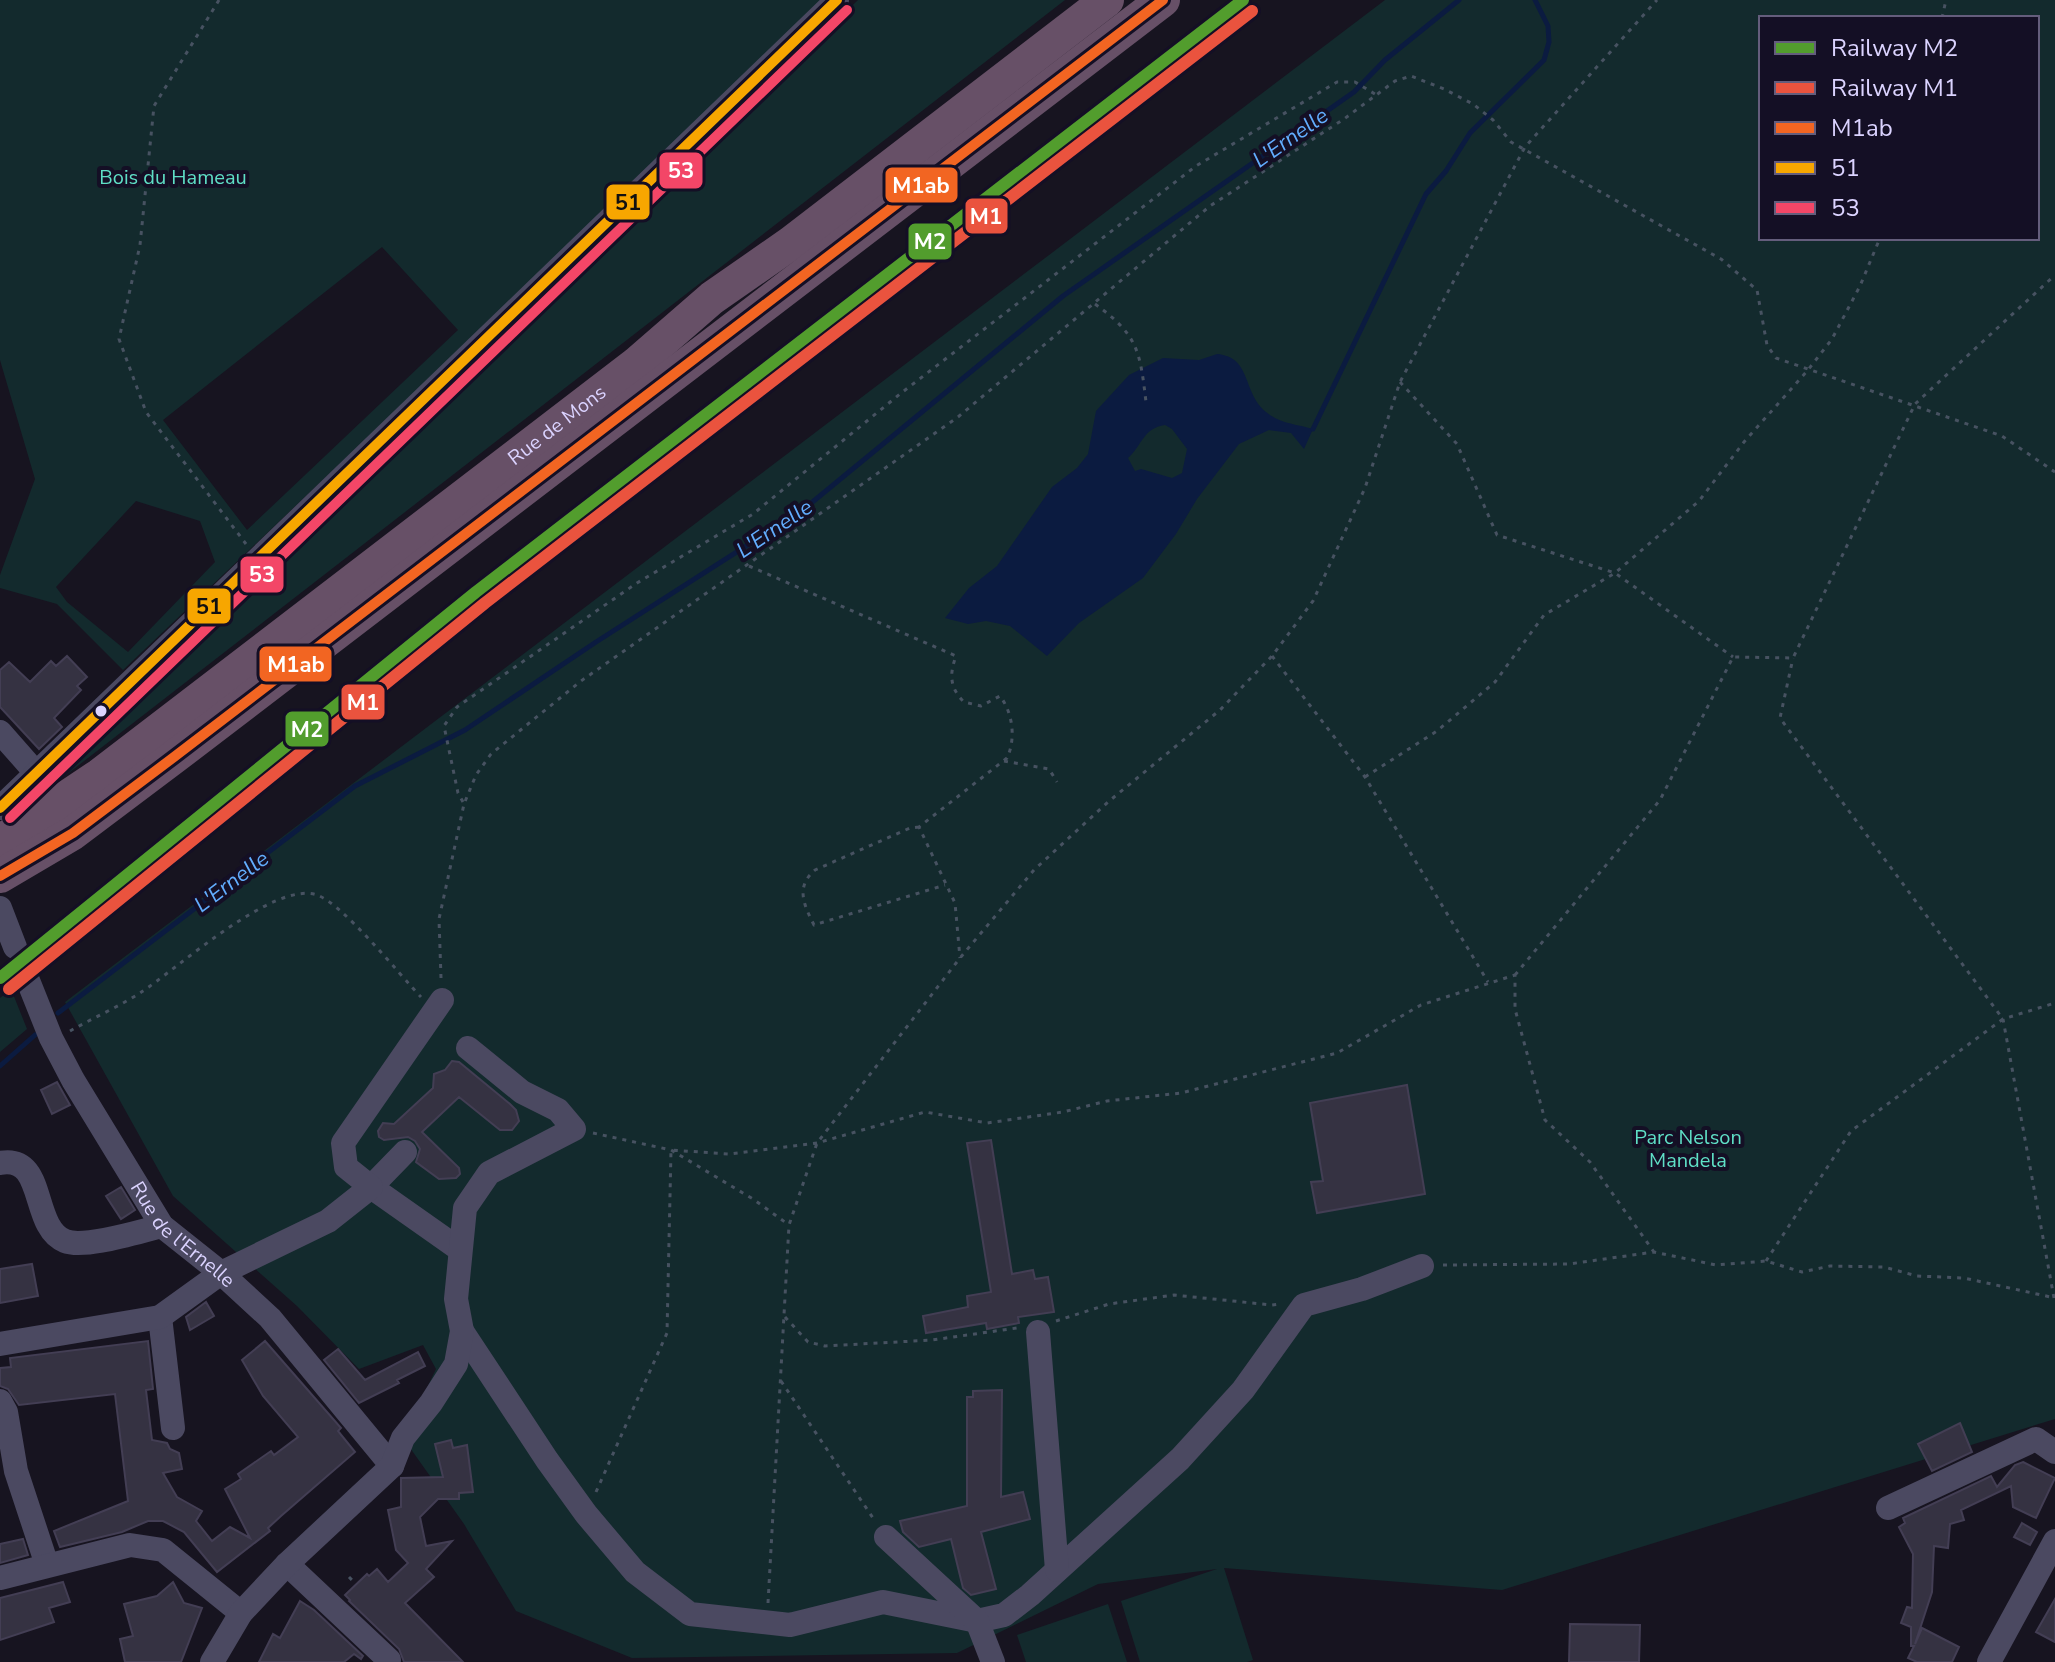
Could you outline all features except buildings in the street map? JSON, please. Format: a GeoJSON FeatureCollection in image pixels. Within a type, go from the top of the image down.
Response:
{"type":"FeatureCollection","features":[{"type":"Feature","properties":{"kind":"highway","name":"Rue de Mons"},"geometry":{"type":"LineString","coordinates":[[0,842],[19,805],[113,765],[636,364],[712,298],[791,243],[1107,0]]}},
{"type":"Feature","properties":{"kind":"highway","name":"Rue de Mons"},"geometry":{"type":"LineString","coordinates":[[0,876],[73,833],[174,757],[1163,0]]}},
{"type":"Feature","properties":{"kind":"street"},"geometry":{"type":"LineString","coordinates":[[19,805],[37,774],[837,0]]}},
{"type":"Feature","properties":{"kind":"street"},"geometry":{"type":"LineString","coordinates":[[0,732],[37,774]]}},
{"type":"Feature","properties":{"kind":"street","name":"Rue de l'Ernelle"},"geometry":{"type":"LineString","coordinates":[[0,908],[51,1038],[73,1080],[162,1226],[221,1273],[270,1318],[392,1466]]}},
{"type":"Feature","properties":{"kind":"street"},"geometry":{"type":"LineString","coordinates":[[438,1006],[343,1143],[346,1167],[459,1249]]}},
{"type":"Feature","properties":{"kind":"street"},"geometry":{"type":"LineString","coordinates":[[212,1662],[241,1613],[287,1564],[392,1466],[403,1438],[456,1364],[462,1331],[456,1299],[465,1208],[489,1173],[574,1129],[558,1110],[522,1092],[468,1048]]}},
{"type":"Feature","properties":{"kind":"street"},"geometry":{"type":"LineString","coordinates":[[0,1344],[160,1317],[221,1273],[328,1221],[371,1187],[405,1152]]}},
{"type":"Feature","properties":{"kind":"street"},"geometry":{"type":"LineString","coordinates":[[0,1163],[8,1161],[23,1166],[33,1180],[45,1223],[67,1243],[84,1243],[162,1226]]}},
{"type":"Feature","properties":{"kind":"street"},"geometry":{"type":"LineString","coordinates":[[462,1331],[586,1514],[635,1572],[690,1614],[790,1625],[883,1602],[977,1621],[1004,1615],[1180,1459],[1243,1390],[1304,1305],[1362,1289],[1422,1266]]}},
{"type":"Feature","properties":{"kind":"street"},"geometry":{"type":"LineString","coordinates":[[160,1317],[173,1428]]}},
{"type":"Feature","properties":{"kind":"street"},"geometry":{"type":"LineString","coordinates":[[1039,1327],[1057,1570]]}},
{"type":"Feature","properties":{"kind":"street"},"geometry":{"type":"LineString","coordinates":[[0,1401],[6,1412],[16,1471],[47,1565]]}},
{"type":"Feature","properties":{"kind":"street"},"geometry":{"type":"LineString","coordinates":[[1888,1508],[2036,1439],[2055,1452]]}},
{"type":"Feature","properties":{"kind":"street"},"geometry":{"type":"LineString","coordinates":[[886,1537],[977,1621],[993,1662]]}},
{"type":"Feature","properties":{"kind":"street"},"geometry":{"type":"LineString","coordinates":[[1989,1662],[2055,1541]]}},
{"type":"Feature","properties":{"kind":"street"},"geometry":{"type":"LineString","coordinates":[[0,1578],[130,1545],[163,1550],[241,1613]]}},
{"type":"Feature","properties":{"kind":"street"},"geometry":{"type":"LineString","coordinates":[[287,1564],[389,1660]]}},
{"type":"Feature","properties":{"kind":"path"},"geometry":{"type":"LineString","coordinates":[[219,0],[154,106],[140,245],[119,339],[146,412],[258,559]]}},
{"type":"Feature","properties":{"kind":"path"},"geometry":{"type":"LineString","coordinates":[[767,1622],[789,1225],[817,1143],[960,958],[1052,852],[1220,710],[1272,656],[1313,601],[1365,488],[1400,382],[1525,147],[1657,0]]}},
{"type":"Feature","properties":{"kind":"path"},"geometry":{"type":"LineString","coordinates":[[438,1006],[439,919],[464,804],[476,775],[491,754],[581,681],[958,417],[1210,206],[1344,119],[1395,81],[1411,76],[1473,104],[1493,120],[1511,142],[1525,147],[1695,247],[1721,259],[1757,290],[1767,345],[1776,358],[2002,436],[2055,472]]}},
{"type":"Feature","properties":{"kind":"path"},"geometry":{"type":"LineString","coordinates":[[464,804],[458,793],[444,726],[457,707],[624,592],[753,514],[900,394],[1196,166],[1322,88],[1337,82],[1355,82],[1375,94]]}},
{"type":"Feature","properties":{"kind":"path"},"geometry":{"type":"LineString","coordinates":[[1365,777],[1437,731],[1495,682],[1544,615],[1615,573],[1699,501],[1744,442],[1832,339],[1860,286],[1879,240]]}},
{"type":"Feature","properties":{"kind":"path"},"geometry":{"type":"LineString","coordinates":[[1422,1266],[1569,1264],[1654,1252],[1716,1265],[1766,1261],[1802,1272],[1830,1266],[1884,1267],[1917,1276],[1964,1278],[2054,1298],[2003,1019],[1780,718],[1793,658],[1915,404],[2055,275]]}},
{"type":"Feature","properties":{"kind":"path"},"geometry":{"type":"LineString","coordinates":[[1094,303],[1122,324],[1134,344],[1142,369],[1146,402]]}},
{"type":"Feature","properties":{"kind":"path"},"geometry":{"type":"LineString","coordinates":[[1400,382],[1457,444],[1497,535],[1615,573],[1733,657],[1793,658]]}},
{"type":"Feature","properties":{"kind":"path"},"geometry":{"type":"LineString","coordinates":[[748,565],[956,656],[951,670],[953,687],[964,702],[981,706],[1000,696],[1005,702],[1013,734],[1011,748],[1003,761],[919,827],[910,828],[815,870],[804,882],[802,893],[814,925],[946,885]]}},
{"type":"Feature","properties":{"kind":"path"},"geometry":{"type":"LineString","coordinates":[[1272,656],[1365,777],[1489,983]]}},
{"type":"Feature","properties":{"kind":"path"},"geometry":{"type":"LineString","coordinates":[[574,1129],[671,1150],[729,1154],[817,1143],[925,1112],[987,1123],[1063,1112],[1107,1101],[1181,1093],[1337,1053],[1421,1005],[1515,975],[1660,800],[1733,657]]}},
{"type":"Feature","properties":{"kind":"path"},"geometry":{"type":"LineString","coordinates":[[1003,761],[1049,769],[1057,782]]}},
{"type":"Feature","properties":{"kind":"path"},"geometry":{"type":"LineString","coordinates":[[919,827],[955,903],[960,958]]}},
{"type":"Feature","properties":{"kind":"path"},"geometry":{"type":"LineString","coordinates":[[51,1038],[138,994],[258,909],[301,893],[319,896],[341,911],[438,1006]]}},
{"type":"Feature","properties":{"kind":"path"},"geometry":{"type":"LineString","coordinates":[[1515,975],[1515,1009],[1545,1120],[1590,1162],[1654,1252]]}},
{"type":"Feature","properties":{"kind":"path"},"geometry":{"type":"LineString","coordinates":[[1766,1261],[1851,1131],[2003,1019],[2055,1003]]}},
{"type":"Feature","properties":{"kind":"path"},"geometry":{"type":"LineString","coordinates":[[671,1150],[753,1199],[789,1225]]}},
{"type":"Feature","properties":{"kind":"path"},"geometry":{"type":"LineString","coordinates":[[586,1514],[667,1333],[671,1150]]}},
{"type":"Feature","properties":{"kind":"path"},"geometry":{"type":"LineString","coordinates":[[785,1317],[808,1342],[825,1346],[932,1340],[1039,1327],[1109,1304],[1174,1295],[1272,1305],[1285,1303]]}},
{"type":"Feature","properties":{"kind":"path"},"geometry":{"type":"LineString","coordinates":[[781,1381],[886,1537]]}},
{"type":"Feature","properties":{"kind":"path"},"geometry":{"type":"LineString","coordinates":[[349,1577],[356,1584]]}},
{"type":"Feature","properties":{"kind":"green space","name":"Bois du Hameau"},"geometry":{"type":"Polygon","coordinates":[[[0,0],[822,0],[123,670],[57,604],[0,588],[0,575],[35,479],[0,360],[0,0]],[[382,247],[163,420],[247,530],[458,330],[382,247]],[[136,501],[56,587],[67,602],[128,652],[215,562],[200,521],[136,501]]]}},
{"type":"Feature","properties":{"kind":"green space"},"geometry":{"type":"Polygon","coordinates":[[[858,0],[1065,0],[39,796],[34,790],[858,0]]]}},
{"type":"Feature","properties":{"kind":"green space","name":"Parc Nelson Mandela"},"geometry":{"type":"Polygon","coordinates":[[[1385,0],[2055,0],[2055,1419],[1502,1590],[1224,1568],[1253,1660],[1247,1662],[1140,1662],[1121,1601],[1217,1569],[1098,1584],[957,1653],[632,1658],[516,1611],[464,1524],[403,1438],[436,1369],[423,1345],[359,1369],[297,1306],[173,1196],[65,1002],[1385,0]]]}},
{"type":"Feature","properties":{"kind":"green space"},"geometry":{"type":"Polygon","coordinates":[[[11,989],[27,1029],[0,1052],[0,998],[11,989]]]}},
{"type":"Feature","properties":{"kind":"green space"},"geometry":{"type":"Polygon","coordinates":[[[1108,1604],[1127,1662],[1026,1662],[1017,1635],[1108,1604]]]}},
{"type":"Feature","properties":{"kind":"water"},"geometry":{"type":"Polygon","coordinates":[[[1217,354],[1236,362],[1242,368],[1258,404],[1266,412],[1283,421],[1313,429],[1304,449],[1291,433],[1269,430],[1239,444],[1143,578],[1079,623],[1047,656],[1010,626],[986,621],[968,624],[945,618],[969,588],[997,566],[1052,487],[1077,468],[1088,454],[1096,411],[1129,375],[1163,358],[1199,360],[1217,354]],[[1165,425],[1147,434],[1128,458],[1135,471],[1141,469],[1172,478],[1182,473],[1187,449],[1172,429],[1165,425]]]}},
{"type":"Feature","properties":{"kind":"waterway","name":"L'Ernelle"},"geometry":{"type":"LineString","coordinates":[[58,1013],[355,786],[465,730],[804,509],[1063,296],[1354,92],[1385,60],[1459,0]]}},
{"type":"Feature","properties":{"kind":"waterway"},"geometry":{"type":"LineString","coordinates":[[1313,429],[1426,194],[1446,171],[1470,133],[1544,60],[1549,42],[1548,26],[1535,0]]}},
{"type":"Feature","properties":{"kind":"waterway","name":"L'Ernelle"},"geometry":{"type":"LineString","coordinates":[[0,1066],[35,1035]]}},
{"type":"Feature","properties":{"kind":"rail line","name":"M2"},"geometry":{"type":"LineString","coordinates":[[0,978],[476,592],[1243,0]]}},
{"type":"Feature","properties":{"kind":"rail line","name":"M1"},"geometry":{"type":"LineString","coordinates":[[9,989],[485,603],[1252,11]]}},
{"type":"Feature","properties":{"kind":"transit line","name":"51"},"geometry":{"type":"LineString","coordinates":[[0,808],[837,0]]}},
{"type":"Feature","properties":{"kind":"transit line","name":"M1ab"},"geometry":{"type":"LineString","coordinates":[[0,876],[73,833],[174,757],[1163,0]]}},
{"type":"Feature","properties":{"kind":"transit line","name":"53"},"geometry":{"type":"LineString","coordinates":[[10,818],[847,10]]}}]}
